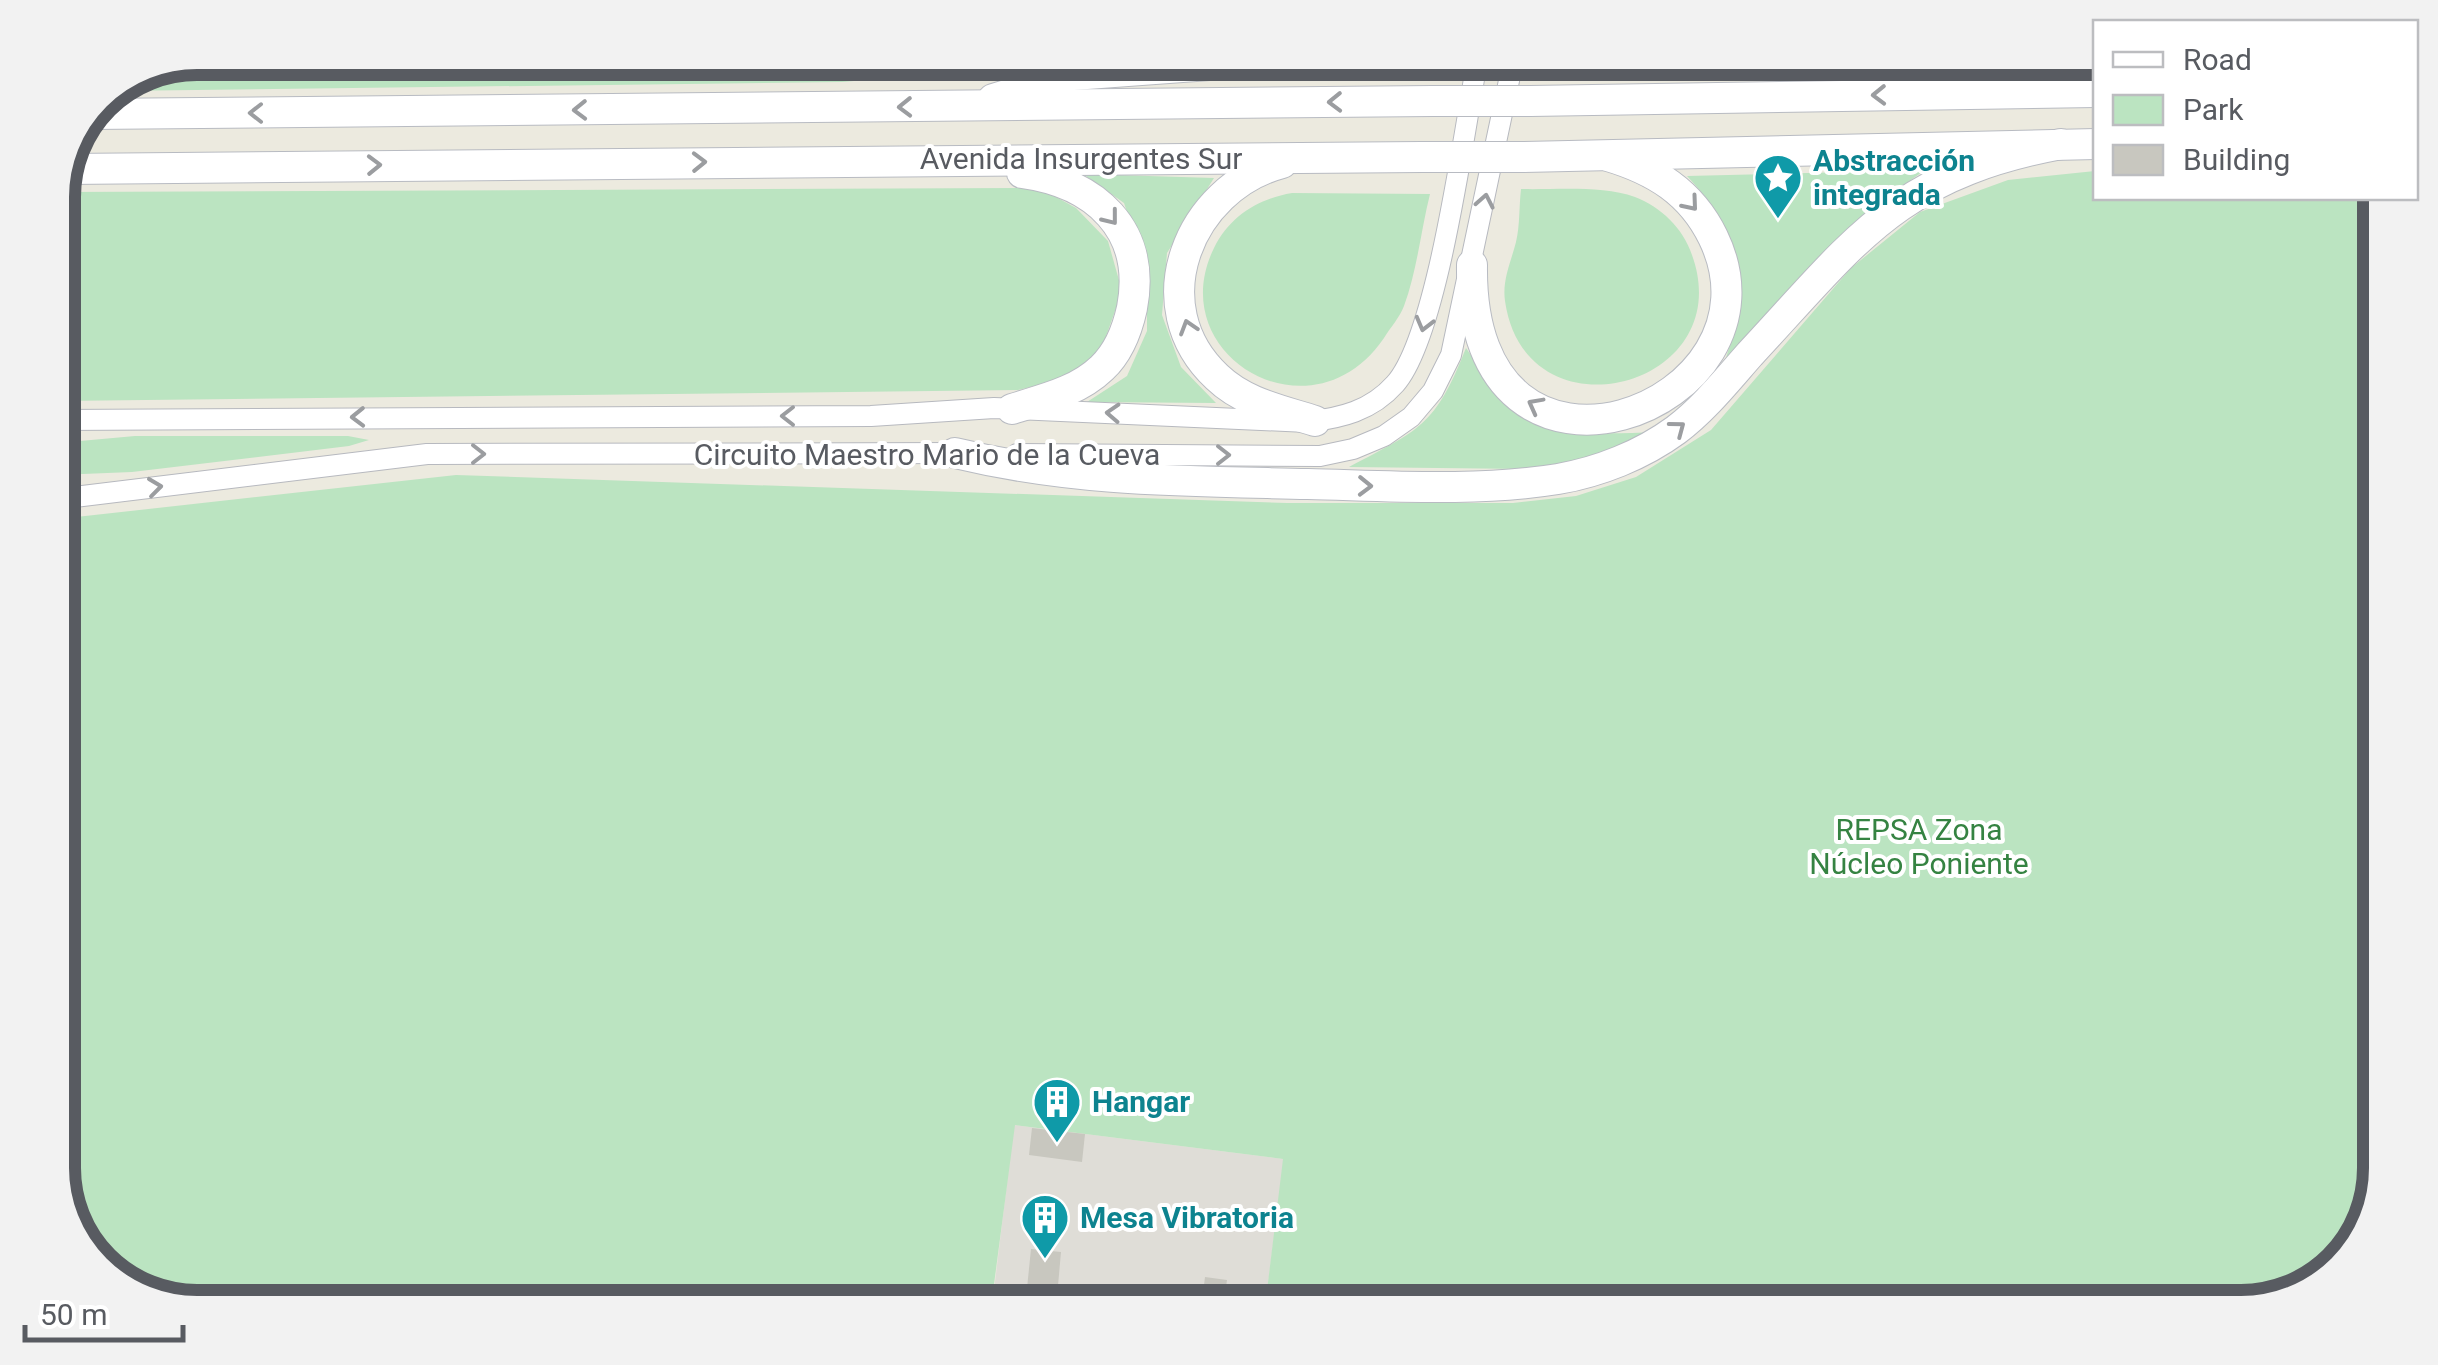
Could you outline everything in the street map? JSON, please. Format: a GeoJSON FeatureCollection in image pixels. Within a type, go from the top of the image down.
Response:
{"type":"FeatureCollection","features":[{"type":"Feature","properties":{"kind":"main road"},"geometry":{"type":"LineString","coordinates":[[977,106],[1033,84],[1073,75]]}},
{"type":"Feature","properties":{"kind":"main road"},"geometry":{"type":"LineString","coordinates":[[1941,75],[1976,94]]}},
{"type":"Feature","properties":{"kind":"main road","name":"Avenida Insurgentes Sur"},"geometry":{"type":"LineString","coordinates":[[108,114],[2093,92]]}},
{"type":"Feature","properties":{"kind":"main road"},"geometry":{"type":"LineString","coordinates":[[955,453],[1010,467],[1102,479],[1384,486],[1529,482],[1584,472],[1645,450],[1692,418],[1888,210],[1966,168],[2061,144]]}},
{"type":"Feature","properties":{"kind":"main road","name":"Avenida Insurgentes Sur"},"geometry":{"type":"LineString","coordinates":[[78,169],[1608,156],[2093,144]]}},
{"type":"Feature","properties":{"kind":"main road"},"geometry":{"type":"LineString","coordinates":[[1472,265],[1473,316],[1482,346],[1498,374],[1521,398],[1548,413],[1590,420],[1624,416],[1670,396],[1692,374],[1710,347],[1722,312],[1722,262],[1705,222],[1676,187],[1645,169],[1608,156]]}},
{"type":"Feature","properties":{"kind":"main road"},"geometry":{"type":"LineString","coordinates":[[1314,158],[1264,168],[1214,200],[1189,240],[1181,283],[1186,329],[1208,368],[1256,402],[1316,420]]}},
{"type":"Feature","properties":{"kind":"main road"},"geometry":{"type":"LineString","coordinates":[[925,160],[1061,180],[1098,202],[1125,239],[1133,266],[1134,293],[1129,322],[1112,357],[1082,384],[1012,409]]}},
{"type":"Feature","properties":{"kind":"street","name":"Circuito Maestro Mario de la Cueva"},"geometry":{"type":"LineString","coordinates":[[75,420],[871,416],[1012,409],[1316,420],[1351,416],[1396,384],[1423,335],[1475,75]]}},
{"type":"Feature","properties":{"kind":"street","name":"Circuito Maestro Mario de la Cueva"},"geometry":{"type":"LineString","coordinates":[[75,496],[427,454],[1320,456],[1354,449],[1384,436],[1411,417],[1433,392],[1452,354],[1511,75]]}},
{"type":"Feature","properties":{"kind":"shaded area"},"geometry":{"type":"Polygon","coordinates":[[[1014,1125],[1284,1159],[1267,1290],[994,1290],[1014,1125]]]}},
{"type":"Feature","properties":{"kind":"green space"},"geometry":{"type":"Polygon","coordinates":[[[196,75],[927,75],[842,82],[137,91],[157,81],[196,75]]]}},
{"type":"Feature","properties":{"kind":"green space"},"geometry":{"type":"Polygon","coordinates":[[[1531,75],[1633,75],[1530,77],[1531,75]]]}},
{"type":"Feature","properties":{"kind":"green space"},"geometry":{"type":"Polygon","coordinates":[[[1925,170],[1874,206],[1726,358],[1738,305],[1736,260],[1720,218],[1687,176],[1925,170]]]}},
{"type":"Feature","properties":{"kind":"green space","name":"REPSA Zona Núcleo Poniente"},"geometry":{"type":"Polygon","coordinates":[[[2093,171],[2093,200],[2363,200],[2363,1168],[2359,1200],[2347,1229],[2327,1254],[2302,1274],[2273,1286],[2242,1290],[1267,1290],[1283,1159],[1015,1125],[993,1290],[181,1289],[136,1274],[111,1254],[91,1229],[81,1208],[75,1176],[75,517],[456,475],[1287,503],[1513,503],[1576,496],[1636,477],[1711,430],[1851,268],[1920,212],[2008,180],[2093,171]]]}},
{"type":"Feature","properties":{"kind":"green space"},"geometry":{"type":"Polygon","coordinates":[[[1083,174],[1214,178],[1167,253],[1162,315],[1181,367],[1216,403],[1087,402],[1127,376],[1147,331],[1147,272],[1124,203],[1083,174]]]}},
{"type":"Feature","properties":{"kind":"green space"},"geometry":{"type":"Polygon","coordinates":[[[1023,188],[1047,192],[1076,208],[1108,241],[1122,291],[1103,345],[1074,377],[1018,390],[75,401],[75,192],[1023,188]]]}},
{"type":"Feature","properties":{"kind":"green space"},"geometry":{"type":"Polygon","coordinates":[[[1521,189],[1622,193],[1654,206],[1677,227],[1692,255],[1699,301],[1686,338],[1659,365],[1624,381],[1586,384],[1549,372],[1521,345],[1504,293],[1517,236],[1521,189]]]}},
{"type":"Feature","properties":{"kind":"green space"},"geometry":{"type":"Polygon","coordinates":[[[1292,193],[1430,194],[1412,279],[1400,314],[1384,338],[1354,369],[1320,384],[1285,385],[1252,373],[1226,352],[1208,323],[1203,287],[1221,237],[1246,211],[1292,193]]]}},
{"type":"Feature","properties":{"kind":"green space"},"geometry":{"type":"Polygon","coordinates":[[[1466,348],[1507,399],[1546,424],[1593,433],[1657,432],[1590,457],[1531,469],[1349,467],[1423,422],[1445,394],[1466,348]]]}},
{"type":"Feature","properties":{"kind":"green space"},"geometry":{"type":"Polygon","coordinates":[[[135,436],[348,436],[369,440],[349,446],[132,472],[75,474],[75,441],[135,436]]]}},
{"type":"Feature","properties":{"kind":"building","name":"Hangar"},"geometry":{"type":"Polygon","coordinates":[[[1032,1128],[1085,1134],[1082,1162],[1029,1155],[1032,1128]]]}},
{"type":"Feature","properties":{"kind":"building","name":"Mesa Vibratoria"},"geometry":{"type":"Polygon","coordinates":[[[1031,1249],[1061,1252],[1058,1290],[1027,1290],[1031,1249]]]}},
{"type":"Feature","properties":{"kind":"building"},"geometry":{"type":"Polygon","coordinates":[[[1205,1277],[1227,1280],[1226,1290],[1203,1290],[1205,1277]]]}},
{"type":"Feature","properties":{"kind":"place","name":"Abstracción integrada"},"geometry":{"type":"Point","coordinates":[1778,220]}},
{"type":"Feature","properties":{"kind":"place","name":"Hangar"},"geometry":{"type":"Point","coordinates":[1057,1144]}},
{"type":"Feature","properties":{"kind":"place","name":"Mesa Vibratoria"},"geometry":{"type":"Point","coordinates":[1045,1260]}}]}
